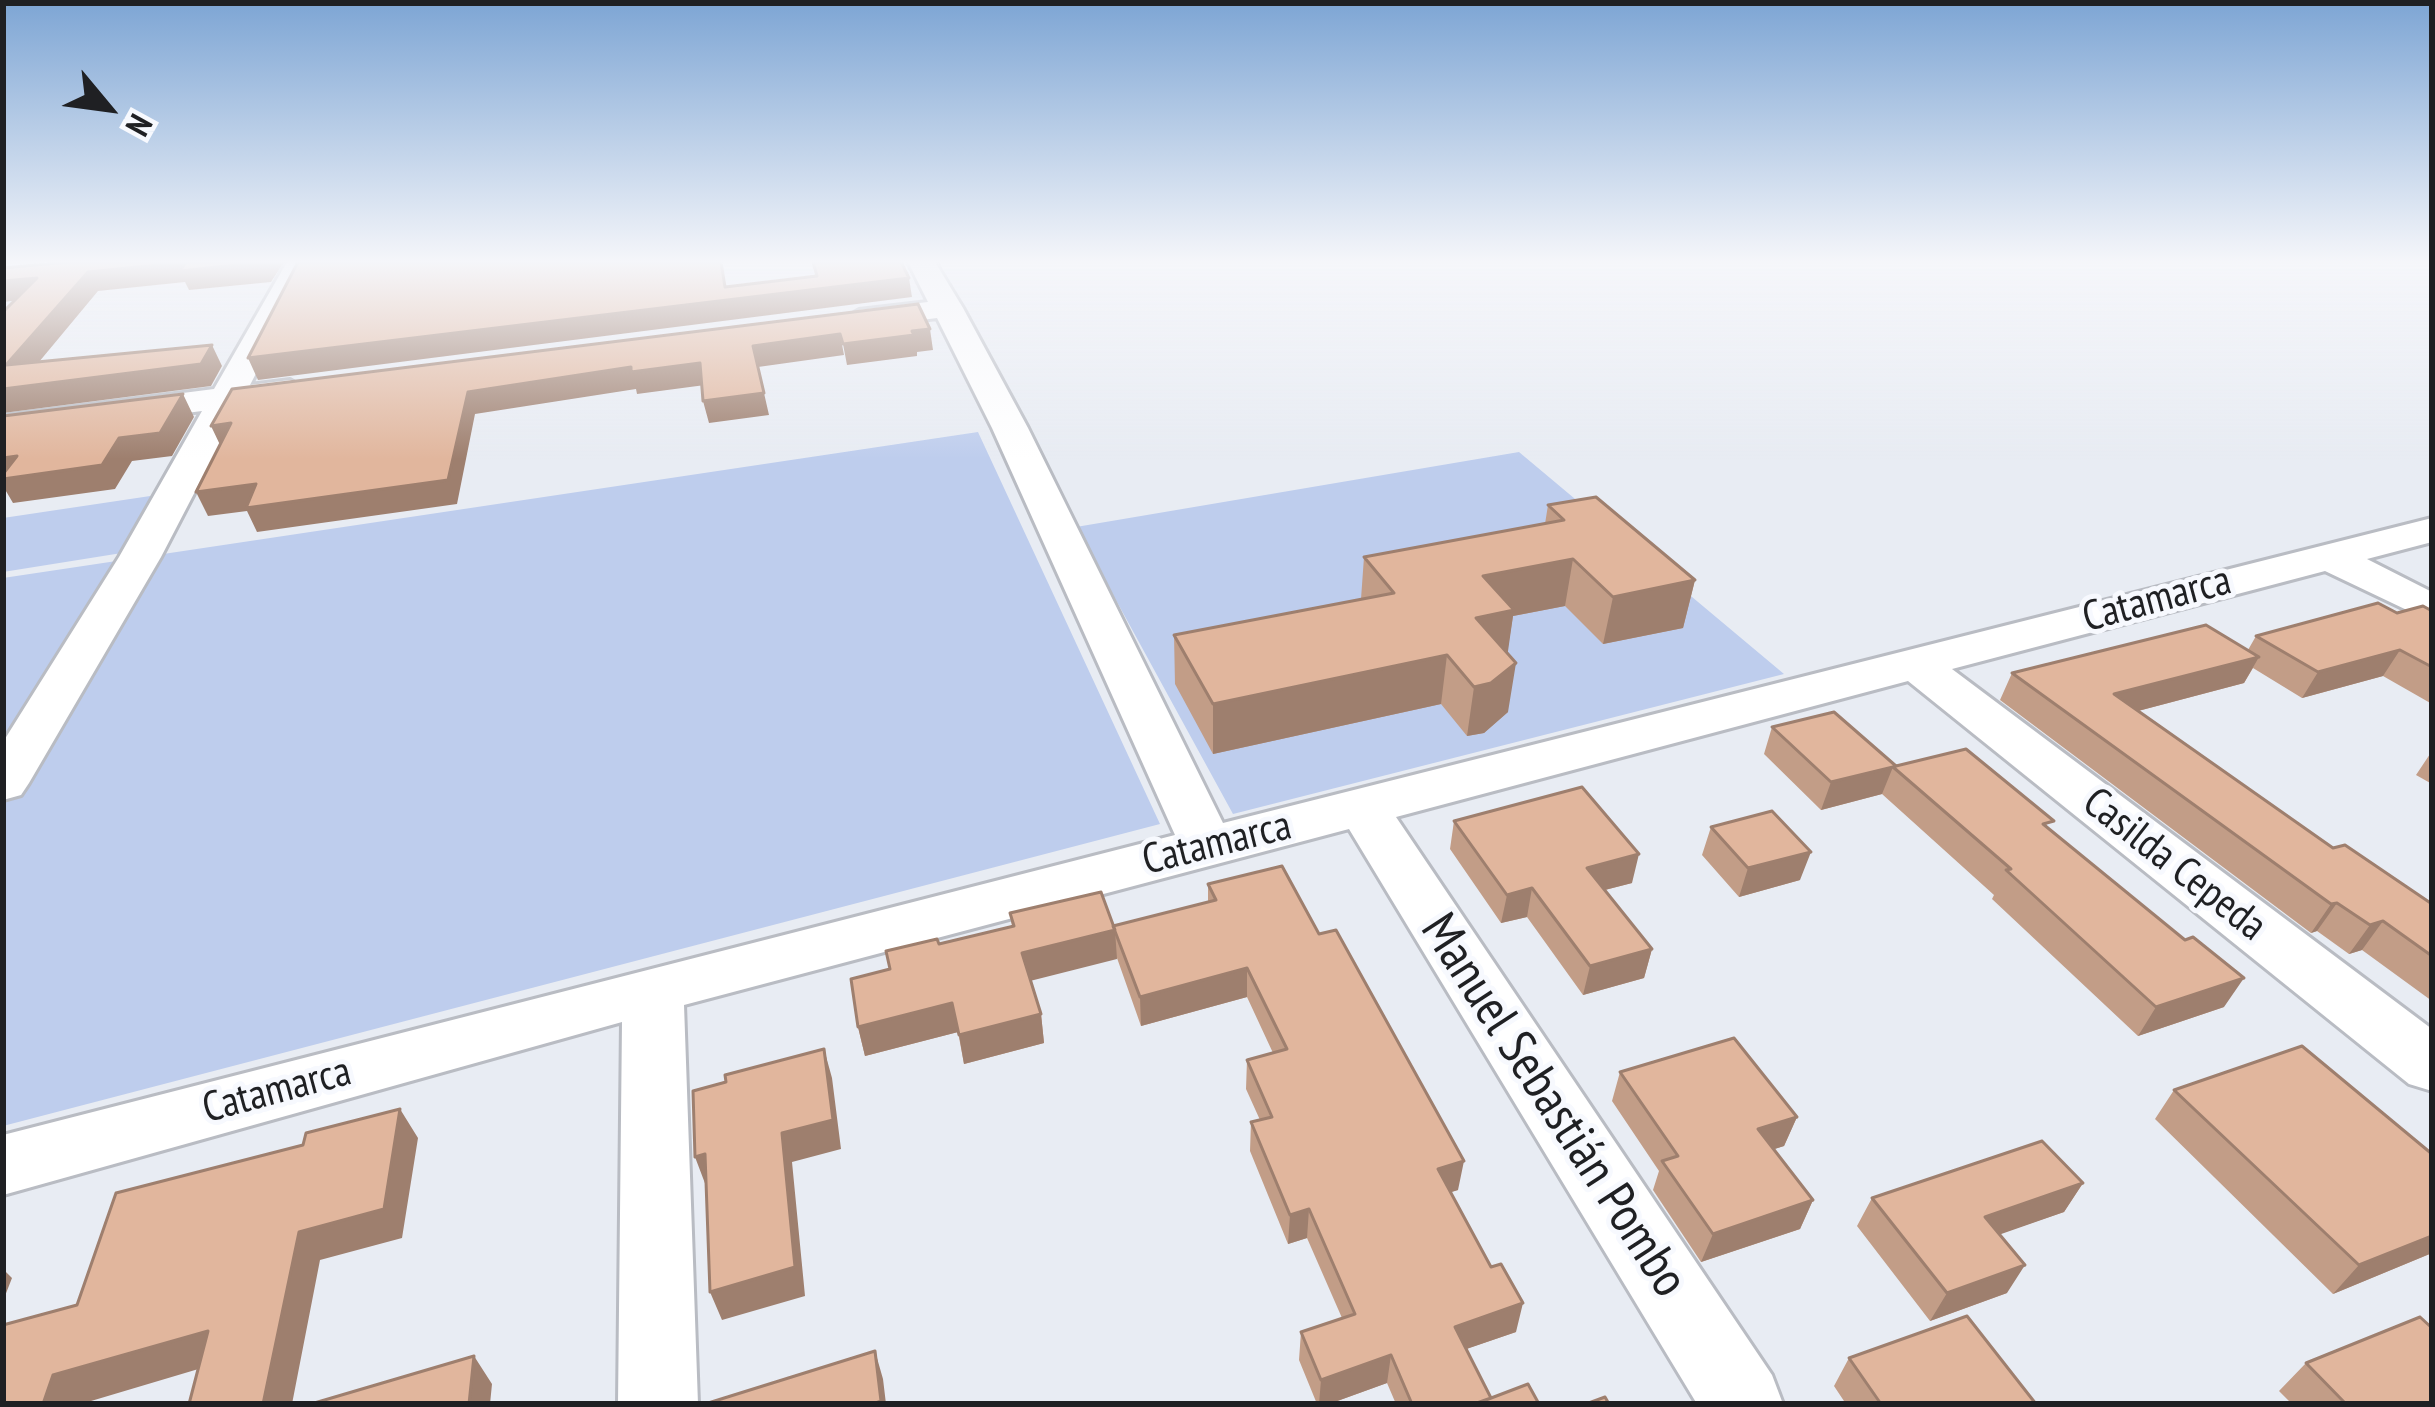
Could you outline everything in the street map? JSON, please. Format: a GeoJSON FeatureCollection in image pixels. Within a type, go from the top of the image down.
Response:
{"type":"FeatureCollection","features":[{"type":"Feature","properties":{"kind":"street"},"geometry":{"type":"LineString","coordinates":[[3,783],[140,557],[264,328]]}},
{"type":"Feature","properties":{"kind":"street"},"geometry":{"type":"LineString","coordinates":[[958,328],[1207,846]]}},
{"type":"Feature","properties":{"kind":"street"},"geometry":{"type":"LineString","coordinates":[[3,426],[319,386]]}},
{"type":"Feature","properties":{"kind":"street","name":"Catamarca"},"geometry":{"type":"LineString","coordinates":[[3,1165],[652,990],[2432,530]]}},
{"type":"Feature","properties":{"kind":"street"},"geometry":{"type":"LineString","coordinates":[[2328,556],[2432,609]]}},
{"type":"Feature","properties":{"kind":"street","name":"Casilda Cepeda"},"geometry":{"type":"LineString","coordinates":[[1915,664],[2432,1065]]}},
{"type":"Feature","properties":{"kind":"street","name":"Manuel Sebastián Pombo"},"geometry":{"type":"LineString","coordinates":[[1363,807],[1744,1404]]}},
{"type":"Feature","properties":{"kind":"street"},"geometry":{"type":"LineString","coordinates":[[652,990],[658,1404]]}},
{"type":"Feature","properties":{"kind":"shaded area"},"geometry":{"type":"Polygon","coordinates":[[[978,432],[1160,824],[3,1126],[3,578],[978,432]]]}},
{"type":"Feature","properties":{"kind":"shaded area"},"geometry":{"type":"Polygon","coordinates":[[[1519,452],[1784,674],[1233,814],[1076,527],[1519,452]]]}},
{"type":"Feature","properties":{"kind":"shaded area"},"geometry":{"type":"Polygon","coordinates":[[[157,495],[128,552],[3,572],[3,518],[157,495]]]}},
{"type":"Feature","properties":{"kind":"building"},"geometry":{"type":"Polygon","coordinates":[[[3,328],[39,328],[6,365],[212,345],[201,364],[3,389],[3,328]]]}},
{"type":"Feature","properties":{"kind":"building"},"geometry":{"type":"Polygon","coordinates":[[[264,328],[499,328],[248,358],[264,328]]]}},
{"type":"Feature","properties":{"kind":"building"},"geometry":{"type":"Polygon","coordinates":[[[727,328],[930,329],[843,344],[840,334],[753,346],[764,393],[703,401],[700,363],[631,372],[631,367],[468,392],[448,480],[246,508],[256,484],[196,492],[231,423],[211,426],[232,389],[727,328]]]}},
{"type":"Feature","properties":{"kind":"building"},"geometry":{"type":"Polygon","coordinates":[[[183,394],[160,433],[119,438],[102,465],[3,479],[17,456],[3,458],[3,416],[183,394]]]}},
{"type":"Feature","properties":{"kind":"building"},"geometry":{"type":"Polygon","coordinates":[[[1596,497],[1695,580],[1613,597],[1573,559],[1483,576],[1514,610],[1476,618],[1516,663],[1491,683],[1474,687],[1447,655],[1213,704],[1174,635],[1394,593],[1364,557],[1564,520],[1548,505],[1596,497]]]}},
{"type":"Feature","properties":{"kind":"building"},"geometry":{"type":"Polygon","coordinates":[[[2378,603],[2397,613],[2423,606],[2432,611],[2432,667],[2400,650],[2318,672],[2256,636],[2378,603]]]}},
{"type":"Feature","properties":{"kind":"building"},"geometry":{"type":"Polygon","coordinates":[[[2206,625],[2259,657],[2114,694],[2333,848],[2345,845],[2432,904],[2432,956],[2383,921],[2370,925],[2337,903],[2331,904],[2012,673],[2206,625]]]}},
{"type":"Feature","properties":{"kind":"building"},"geometry":{"type":"Polygon","coordinates":[[[1834,712],[1896,766],[1966,749],[2054,821],[2043,824],[2185,940],[2193,937],[2244,978],[2156,1007],[2006,870],[2011,869],[1893,767],[1831,782],[1772,727],[1834,712]]]}},
{"type":"Feature","properties":{"kind":"building"},"geometry":{"type":"Polygon","coordinates":[[[1582,787],[1639,854],[1587,868],[1652,949],[1590,966],[1532,888],[1507,895],[1454,821],[1582,787]]]}},
{"type":"Feature","properties":{"kind":"building"},"geometry":{"type":"Polygon","coordinates":[[[1772,811],[1811,852],[1748,868],[1711,827],[1772,811]]]}},
{"type":"Feature","properties":{"kind":"building"},"geometry":{"type":"Polygon","coordinates":[[[1282,866],[1319,934],[1336,930],[1464,1161],[1438,1169],[1491,1267],[1501,1264],[1523,1303],[1455,1327],[1491,1398],[1474,1404],[1412,1404],[1391,1355],[1321,1380],[1301,1332],[1355,1314],[1309,1209],[1290,1215],[1251,1122],[1272,1117],[1247,1060],[1287,1049],[1247,968],[1140,997],[1113,926],[1216,900],[1208,884],[1282,866]]]}},
{"type":"Feature","properties":{"kind":"building"},"geometry":{"type":"Polygon","coordinates":[[[1101,892],[1115,930],[1022,953],[1041,1014],[959,1035],[952,1003],[858,1027],[851,979],[890,969],[886,951],[1014,926],[1010,913],[1101,892]]]}},
{"type":"Feature","properties":{"kind":"building"},"geometry":{"type":"Polygon","coordinates":[[[1734,1038],[1797,1117],[1758,1129],[1813,1200],[1713,1234],[1662,1161],[1678,1156],[1620,1072],[1734,1038]]]}},
{"type":"Feature","properties":{"kind":"building"},"geometry":{"type":"Polygon","coordinates":[[[2302,1046],[2432,1154],[2432,1236],[2359,1265],[2174,1090],[2302,1046]]]}},
{"type":"Feature","properties":{"kind":"building"},"geometry":{"type":"Polygon","coordinates":[[[824,1049],[833,1120],[782,1133],[795,1267],[710,1292],[705,1154],[695,1157],[693,1091],[726,1082],[725,1075],[824,1049]]]}},
{"type":"Feature","properties":{"kind":"building"},"geometry":{"type":"Polygon","coordinates":[[[400,1109],[384,1209],[299,1232],[263,1404],[189,1404],[208,1331],[53,1375],[43,1404],[3,1404],[3,1325],[77,1305],[116,1193],[303,1145],[306,1133],[400,1109]]]}},
{"type":"Feature","properties":{"kind":"building"},"geometry":{"type":"Polygon","coordinates":[[[2042,1141],[2083,1183],[1985,1217],[2025,1265],[1947,1293],[1872,1198],[2042,1141]]]}},
{"type":"Feature","properties":{"kind":"building"},"geometry":{"type":"Polygon","coordinates":[[[1967,1316],[2036,1404],[1881,1404],[1849,1358],[1967,1316]]]}},
{"type":"Feature","properties":{"kind":"building"},"geometry":{"type":"Polygon","coordinates":[[[2420,1317],[2432,1328],[2432,1404],[2346,1404],[2306,1363],[2420,1317]]]}},
{"type":"Feature","properties":{"kind":"building"},"geometry":{"type":"Polygon","coordinates":[[[875,1351],[881,1401],[873,1404],[705,1404],[875,1351]]]}},
{"type":"Feature","properties":{"kind":"building"},"geometry":{"type":"Polygon","coordinates":[[[474,1356],[469,1404],[311,1404],[474,1356]]]}},
{"type":"Feature","properties":{"kind":"building"},"geometry":{"type":"Polygon","coordinates":[[[1528,1384],[1539,1404],[1478,1403],[1528,1384]]]}}]}
